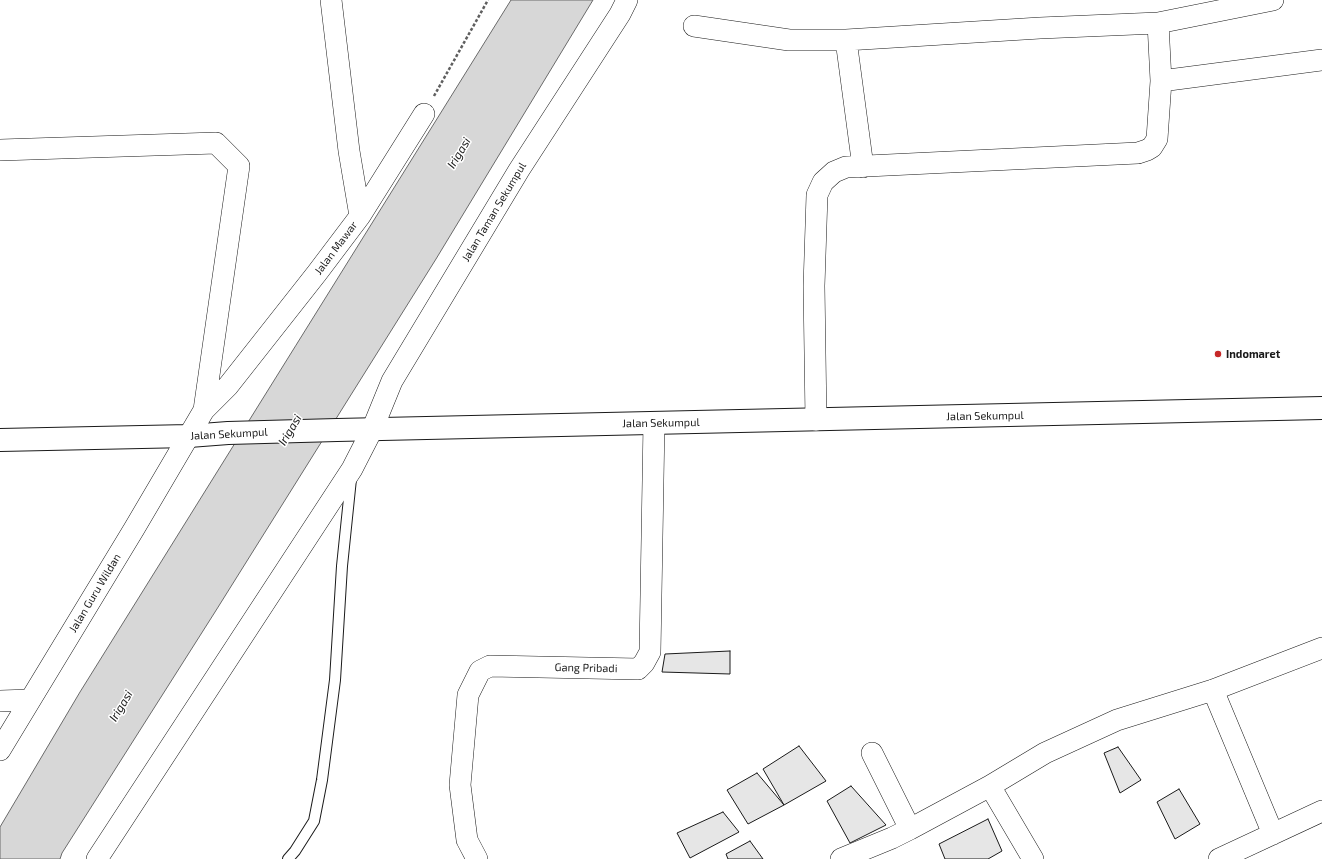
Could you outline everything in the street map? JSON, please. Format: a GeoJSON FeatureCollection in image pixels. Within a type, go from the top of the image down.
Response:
{"type":"FeatureCollection","features":[{"type":"Feature","properties":{"kind":"main road","name":"Jalan Sekumpul"},"geometry":{"type":"LineString","coordinates":[[0,440],[190,436],[228,433],[337,430],[1322,408]]}},
{"type":"Feature","properties":{"kind":"street","name":"Jalan Mawar"},"geometry":{"type":"LineString","coordinates":[[204,410],[232,381],[360,216],[349,151],[331,0]]}},
{"type":"Feature","properties":{"kind":"street","name":"Jalan Taman Sekumpul"},"geometry":{"type":"LineString","coordinates":[[97,859],[352,469],[372,430],[392,381],[519,170],[620,14],[627,0]]}},
{"type":"Feature","properties":{"kind":"street"},"geometry":{"type":"LineString","coordinates":[[694,26],[789,40],[846,40],[1040,28],[1158,23],[1273,0]]}},
{"type":"Feature","properties":{"kind":"street"},"geometry":{"type":"LineString","coordinates":[[816,420],[814,286],[817,196],[823,182],[834,172],[846,167],[1138,153],[1147,150],[1152,147],[1158,139],[1161,81],[1158,23]]}},
{"type":"Feature","properties":{"kind":"street"},"geometry":{"type":"LineString","coordinates":[[846,40],[863,166]]}},
{"type":"Feature","properties":{"kind":"street"},"geometry":{"type":"LineString","coordinates":[[1161,81],[1322,60]]}},
{"type":"Feature","properties":{"kind":"street"},"geometry":{"type":"LineString","coordinates":[[360,216],[424,114]]}},
{"type":"Feature","properties":{"kind":"street"},"geometry":{"type":"LineString","coordinates":[[0,150],[216,143],[239,166],[204,410]]}},
{"type":"Feature","properties":{"kind":"street","name":"Jalan Guru Wildan"},"geometry":{"type":"LineString","coordinates":[[0,750],[134,530],[204,410]]}},
{"type":"Feature","properties":{"kind":"street","name":"Gang Pribadi"},"geometry":{"type":"LineString","coordinates":[[477,859],[468,840],[460,785],[468,695],[480,671],[490,666],[638,669],[644,663],[650,652],[654,423]]}},
{"type":"Feature","properties":{"kind":"street"},"geometry":{"type":"LineString","coordinates":[[841,859],[910,829],[990,786],[1045,753],[1117,720],[1213,690],[1322,648]]}},
{"type":"Feature","properties":{"kind":"street"},"geometry":{"type":"LineString","coordinates":[[1213,690],[1273,834]]}},
{"type":"Feature","properties":{"kind":"street"},"geometry":{"type":"LineString","coordinates":[[0,701],[30,700]]}},
{"type":"Feature","properties":{"kind":"street"},"geometry":{"type":"LineString","coordinates":[[872,753],[910,829]]}},
{"type":"Feature","properties":{"kind":"street"},"geometry":{"type":"LineString","coordinates":[[990,786],[1033,859]]}},
{"type":"Feature","properties":{"kind":"street"},"geometry":{"type":"LineString","coordinates":[[1219,859],[1322,811]]}},
{"type":"Feature","properties":{"kind":"lane"},"geometry":{"type":"LineString","coordinates":[[288,859],[295,851],[314,821],[322,780],[335,680],[342,566],[352,469]]}},
{"type":"Feature","properties":{"kind":"path"},"geometry":{"type":"LineString","coordinates":[[424,114],[488,0]]}},
{"type":"Feature","properties":{"kind":"water","name":"Irigasi"},"geometry":{"type":"Polygon","coordinates":[[[511,0],[593,0],[436,259],[62,853],[60,859],[0,859],[0,827],[80,692],[511,0]]]}},
{"type":"Feature","properties":{"kind":"building"},"geometry":{"type":"Polygon","coordinates":[[[730,651],[730,674],[662,672],[665,654],[730,651]]]}},
{"type":"Feature","properties":{"kind":"building"},"geometry":{"type":"Polygon","coordinates":[[[799,746],[826,781],[784,805],[763,769],[799,746]]]}},
{"type":"Feature","properties":{"kind":"building"},"geometry":{"type":"Polygon","coordinates":[[[1118,747],[1141,780],[1120,793],[1104,753],[1118,747]]]}},
{"type":"Feature","properties":{"kind":"building"},"geometry":{"type":"Polygon","coordinates":[[[757,773],[784,805],[748,824],[727,790],[757,773]]]}},
{"type":"Feature","properties":{"kind":"building"},"geometry":{"type":"Polygon","coordinates":[[[851,786],[886,825],[850,843],[827,801],[851,786]]]}},
{"type":"Feature","properties":{"kind":"building"},"geometry":{"type":"Polygon","coordinates":[[[1179,789],[1200,824],[1175,839],[1157,802],[1179,789]]]}},
{"type":"Feature","properties":{"kind":"building"},"geometry":{"type":"Polygon","coordinates":[[[723,812],[739,832],[690,858],[677,833],[723,812]]]}},
{"type":"Feature","properties":{"kind":"building"},"geometry":{"type":"Polygon","coordinates":[[[988,819],[1002,851],[988,859],[945,859],[939,844],[988,819]]]}},
{"type":"Feature","properties":{"kind":"building"},"geometry":{"type":"Polygon","coordinates":[[[750,841],[763,859],[728,859],[726,854],[750,841]]]}},
{"type":"Feature","properties":{"kind":"place","name":"Indomaret"},"geometry":{"type":"Point","coordinates":[1218,354]}}]}
